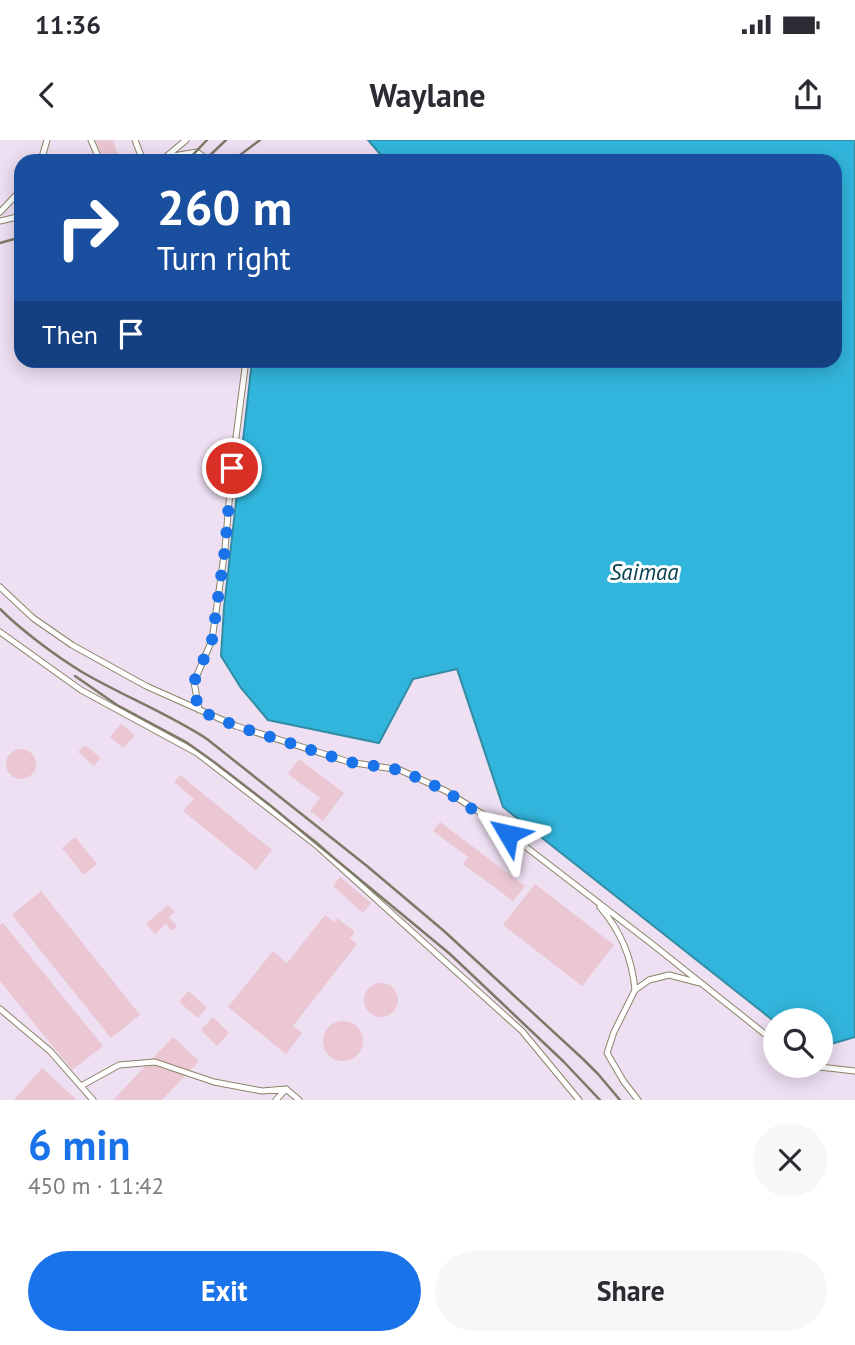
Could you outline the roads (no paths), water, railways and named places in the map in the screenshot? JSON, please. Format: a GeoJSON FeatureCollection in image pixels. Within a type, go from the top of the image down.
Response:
{"type":"FeatureCollection","features":[{"type":"Feature","properties":{"kind":"lane"},"geometry":{"type":"LineString","coordinates":[[170,154],[186,140]]}},
{"type":"Feature","properties":{"kind":"lane"},"geometry":{"type":"LineString","coordinates":[[0,212],[14,197]]}},
{"type":"Feature","properties":{"kind":"lane"},"geometry":{"type":"LineString","coordinates":[[198,710],[194,682],[212,640],[245,368]]}},
{"type":"Feature","properties":{"kind":"lane"},"geometry":{"type":"LineString","coordinates":[[0,587],[33,618],[72,645],[146,686],[198,710],[236,726],[349,762],[400,770],[446,791],[486,817],[763,1032]]}},
{"type":"Feature","properties":{"kind":"lane"},"geometry":{"type":"LineString","coordinates":[[0,632],[81,691],[197,754],[316,845],[522,1031],[579,1100]]}},
{"type":"Feature","properties":{"kind":"lane"},"geometry":{"type":"LineString","coordinates":[[592,898],[614,923],[623,941],[633,968],[635,990]]}},
{"type":"Feature","properties":{"kind":"lane"},"geometry":{"type":"LineString","coordinates":[[638,1100],[607,1053],[614,1031],[635,990],[649,981],[670,975],[703,984]]}},
{"type":"Feature","properties":{"kind":"lane"},"geometry":{"type":"LineString","coordinates":[[0,1009],[50,1051],[93,1100]]}},
{"type":"Feature","properties":{"kind":"lane"},"geometry":{"type":"LineString","coordinates":[[81,1086],[118,1065],[155,1062],[214,1082],[262,1091],[286,1089],[299,1100]]}},
{"type":"Feature","properties":{"kind":"lane"},"geometry":{"type":"LineString","coordinates":[[833,1068],[855,1071]]}},
{"type":"Feature","properties":{"kind":"lane"},"geometry":{"type":"LineString","coordinates":[[276,1100],[286,1089]]}},
{"type":"Feature","properties":{"kind":"water","name":"Saimaa"},"geometry":{"type":"Polygon","coordinates":[[[368,140],[855,140],[855,1037],[833,1043],[833,1008],[763,1008],[763,1013],[503,807],[457,669],[413,679],[379,743],[268,720],[241,688],[221,656],[251,368],[842,368],[842,154],[380,154],[368,140]]]}},
{"type":"Feature","properties":{"kind":"railway"},"geometry":{"type":"LineString","coordinates":[[194,154],[207,140]]}},
{"type":"Feature","properties":{"kind":"railway"},"geometry":{"type":"LineString","coordinates":[[211,154],[226,140]]}},
{"type":"Feature","properties":{"kind":"railway"},"geometry":{"type":"LineString","coordinates":[[241,154],[260,140]]}},
{"type":"Feature","properties":{"kind":"railway"},"geometry":{"type":"LineString","coordinates":[[0,243],[14,239]]}},
{"type":"Feature","properties":{"kind":"railway"},"geometry":{"type":"LineString","coordinates":[[0,609],[40,643],[82,672],[207,739],[444,931],[583,1059],[620,1100]]}},
{"type":"Feature","properties":{"kind":"railway"},"geometry":{"type":"LineString","coordinates":[[75,676],[117,705],[186,742],[271,806],[450,954],[563,1061],[600,1100]]}}]}
